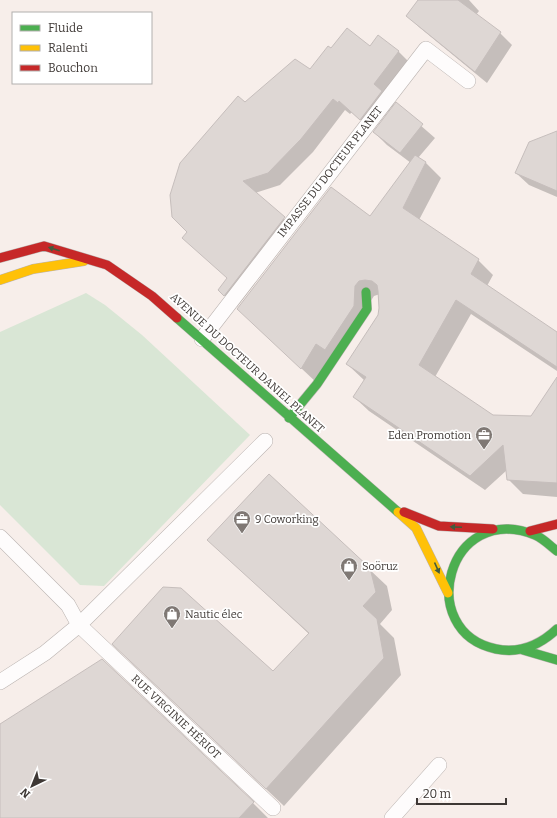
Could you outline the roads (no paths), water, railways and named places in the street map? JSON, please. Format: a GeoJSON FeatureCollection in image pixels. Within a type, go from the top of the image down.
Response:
{"type":"FeatureCollection","features":[{"type":"Feature","properties":{"kind":"street","name":"AVENUE DU DOCTEUR DANIEL PLANET"},"geometry":{"type":"LineString","coordinates":[[0,258],[44,246],[107,265],[152,296],[289,418],[379,494],[416,528],[448,593]]}},
{"type":"Feature","properties":{"kind":"street"},"geometry":{"type":"LineString","coordinates":[[0,280],[33,269],[92,260]]}},
{"type":"Feature","properties":{"kind":"street"},"geometry":{"type":"LineString","coordinates":[[289,418],[317,384],[367,309],[366,292]]}},
{"type":"Feature","properties":{"kind":"street","name":"AVENUE DU DOCTEUR DANIEL PLANET"},"geometry":{"type":"LineString","coordinates":[[379,494],[407,514],[439,526],[495,529],[513,528],[530,531]]}},
{"type":"Feature","properties":{"kind":"street"},"geometry":{"type":"LineString","coordinates":[[530,531],[557,524]]}},
{"type":"Feature","properties":{"kind":"street"},"geometry":{"type":"LineString","coordinates":[[495,529],[475,538],[460,552],[450,572],[448,593],[451,610],[460,626],[472,638],[488,647],[505,651],[523,650],[537,645],[557,628]]}},
{"type":"Feature","properties":{"kind":"street"},"geometry":{"type":"LineString","coordinates":[[530,531],[547,540],[557,551]]}},
{"type":"Feature","properties":{"kind":"street"},"geometry":{"type":"LineString","coordinates":[[523,650],[557,660]]}},
{"type":"Feature","properties":{"kind":"lane","name":"IMPASSE DU DOCTEUR PLANET"},"geometry":{"type":"LineString","coordinates":[[202,339],[426,49],[468,81]]}},
{"type":"Feature","properties":{"kind":"lane"},"geometry":{"type":"LineString","coordinates":[[0,682],[45,653],[79,625],[265,441]]}},
{"type":"Feature","properties":{"kind":"lane","name":"RUE VIRGINIE HÉRIOT"},"geometry":{"type":"LineString","coordinates":[[0,537],[68,605],[79,625],[273,808]]}},
{"type":"Feature","properties":{"kind":"lane"},"geometry":{"type":"LineString","coordinates":[[392,818],[439,765]]}},
{"type":"Feature","properties":{"kind":"place","name":"Eden Promotion"},"geometry":{"type":"Point","coordinates":[484,450]}},
{"type":"Feature","properties":{"kind":"place","name":"9 Coworking"},"geometry":{"type":"Point","coordinates":[242,534]}},
{"type":"Feature","properties":{"kind":"place","name":"Soöruz"},"geometry":{"type":"Point","coordinates":[349,581]}},
{"type":"Feature","properties":{"kind":"place","name":"Nautic élec"},"geometry":{"type":"Point","coordinates":[172,629]}}]}
